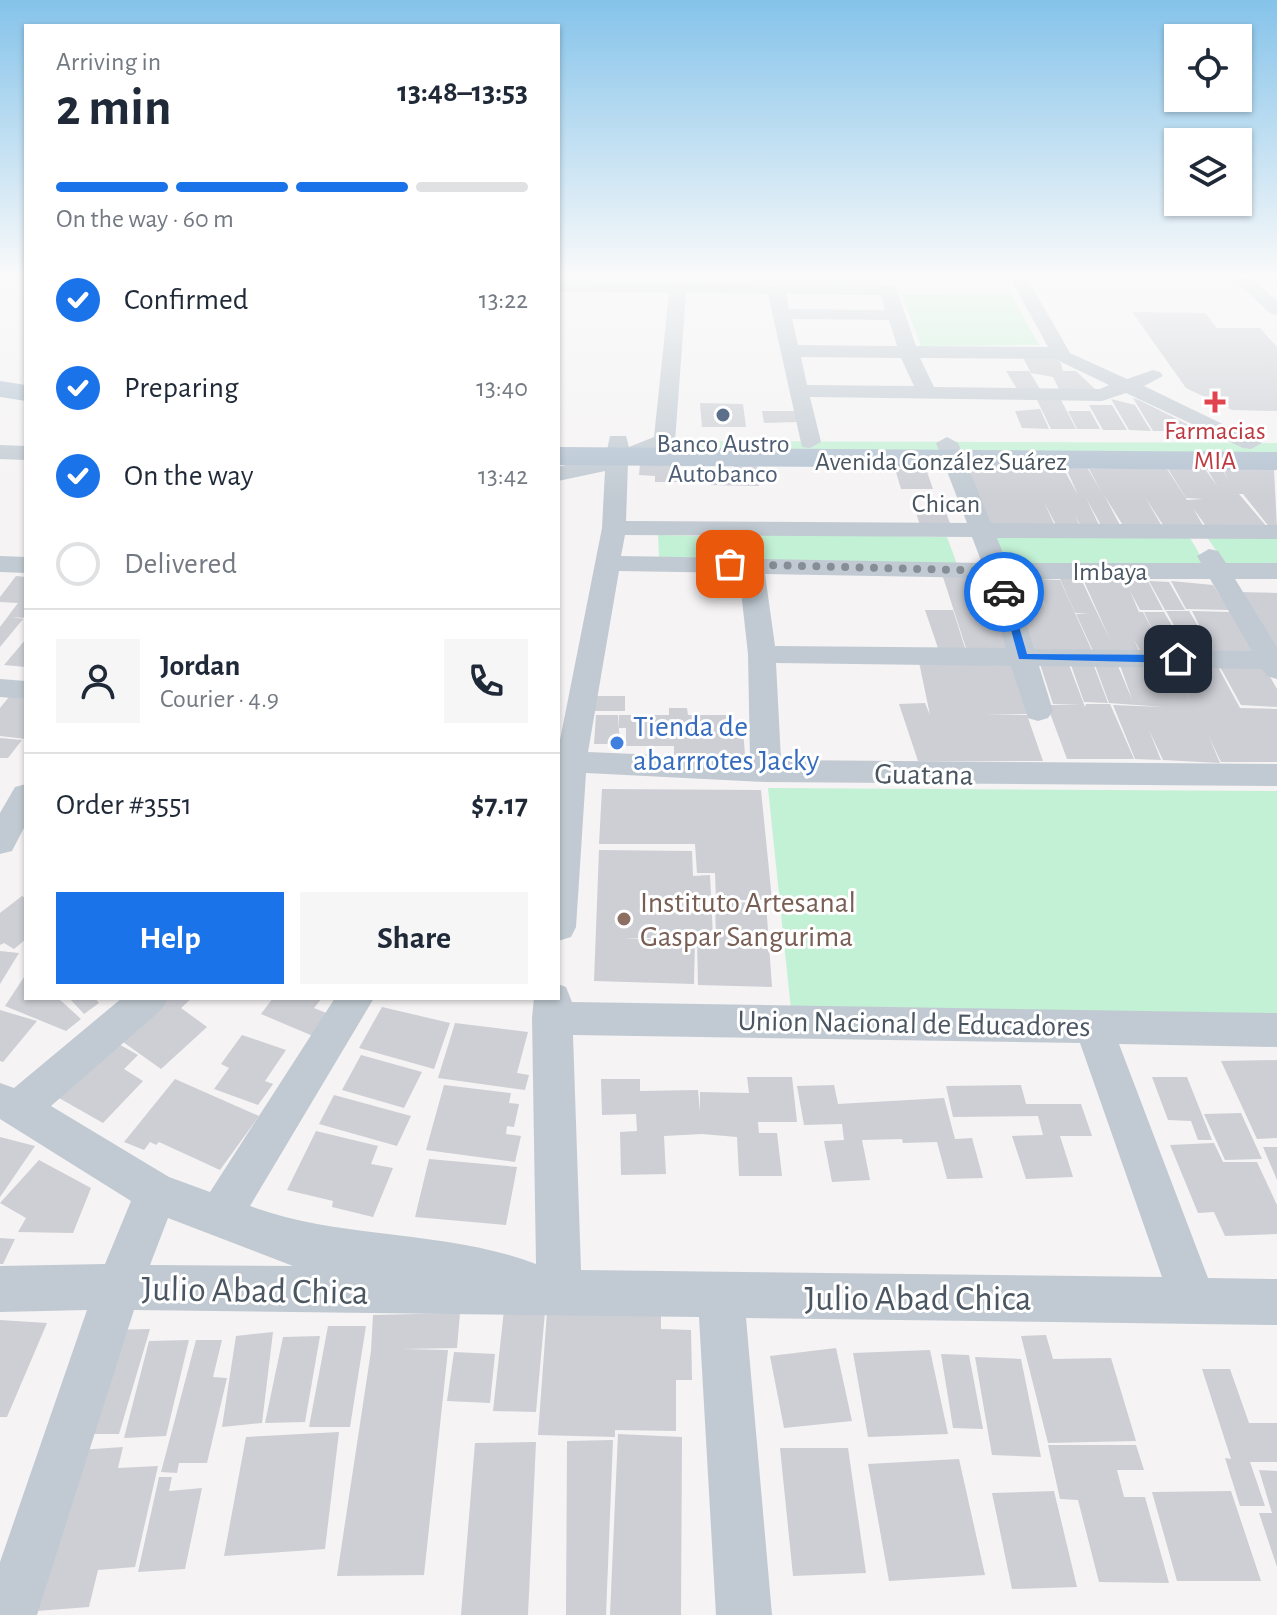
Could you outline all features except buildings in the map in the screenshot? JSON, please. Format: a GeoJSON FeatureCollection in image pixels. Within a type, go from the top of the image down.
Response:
{"type":"FeatureCollection","features":[{"type":"Feature","properties":{"kind":"main road"},"geometry":{"type":"LineString","coordinates":[[0,389],[24,393]]}},
{"type":"Feature","properties":{"kind":"main road"},"geometry":{"type":"LineString","coordinates":[[0,405],[24,408]]}},
{"type":"Feature","properties":{"kind":"main road","name":"Avenida González Suárez"},"geometry":{"type":"LineString","coordinates":[[560,440],[618,449],[951,452],[1277,461]]}},
{"type":"Feature","properties":{"kind":"main road","name":"Avenida González Suárez"},"geometry":{"type":"LineString","coordinates":[[560,456],[664,441],[810,442],[951,452],[1264,443]]}},
{"type":"Feature","properties":{"kind":"street"},"geometry":{"type":"LineString","coordinates":[[664,441],[672,351]]}},
{"type":"Feature","properties":{"kind":"street"},"geometry":{"type":"LineString","coordinates":[[789,351],[810,442]]}},
{"type":"Feature","properties":{"kind":"street"},"geometry":{"type":"LineString","coordinates":[[833,351],[1058,353],[1125,388],[1264,443]]}},
{"type":"Feature","properties":{"kind":"street"},"geometry":{"type":"LineString","coordinates":[[908,352],[927,392]]}},
{"type":"Feature","properties":{"kind":"street"},"geometry":{"type":"LineString","coordinates":[[799,391],[1102,395],[1153,376]]}},
{"type":"Feature","properties":{"kind":"street"},"geometry":{"type":"LineString","coordinates":[[560,474],[573,473],[618,449]]}},
{"type":"Feature","properties":{"kind":"street"},"geometry":{"type":"LineString","coordinates":[[560,872],[564,762],[614,528],[618,449]]}},
{"type":"Feature","properties":{"kind":"street"},"geometry":{"type":"LineString","coordinates":[[0,452],[24,453]]}},
{"type":"Feature","properties":{"kind":"street"},"geometry":{"type":"LineString","coordinates":[[951,452],[998,571],[1038,711]]}},
{"type":"Feature","properties":{"kind":"street","name":"Chican"},"geometry":{"type":"LineString","coordinates":[[614,528],[1277,532]]}},
{"type":"Feature","properties":{"kind":"street"},"geometry":{"type":"LineString","coordinates":[[748,530],[749,566],[762,654],[766,771]]}},
{"type":"Feature","properties":{"kind":"street"},"geometry":{"type":"LineString","coordinates":[[1194,533],[1274,665]]}},
{"type":"Feature","properties":{"kind":"street","name":"Imbaya"},"geometry":{"type":"LineString","coordinates":[[606,563],[998,571],[1277,571]]}},
{"type":"Feature","properties":{"kind":"street"},"geometry":{"type":"LineString","coordinates":[[0,564],[24,565]]}},
{"type":"Feature","properties":{"kind":"street"},"geometry":{"type":"LineString","coordinates":[[762,654],[1023,657],[1274,665]]}},
{"type":"Feature","properties":{"kind":"street"},"geometry":{"type":"LineString","coordinates":[[0,688],[24,690]]}},
{"type":"Feature","properties":{"kind":"street","name":"Guatana"},"geometry":{"type":"LineString","coordinates":[[564,762],[766,771],[1277,775]]}},
{"type":"Feature","properties":{"kind":"street"},"geometry":{"type":"LineString","coordinates":[[0,842],[24,799]]}},
{"type":"Feature","properties":{"kind":"street"},"geometry":{"type":"LineString","coordinates":[[9,1105],[146,1000]]}},
{"type":"Feature","properties":{"kind":"street"},"geometry":{"type":"LineString","coordinates":[[219,1216],[354,1000]]}},
{"type":"Feature","properties":{"kind":"street"},"geometry":{"type":"LineString","coordinates":[[552,1008],[559,1295]]}},
{"type":"Feature","properties":{"kind":"street","name":"Union Nacional de Educadores"},"geometry":{"type":"LineString","coordinates":[[552,1008],[1277,1030]]}},
{"type":"Feature","properties":{"kind":"street"},"geometry":{"type":"LineString","coordinates":[[1093,1026],[1193,1299]]}},
{"type":"Feature","properties":{"kind":"street","name":"Julio Abad Chica"},"geometry":{"type":"LineString","coordinates":[[9,1105],[156,1193],[293,1244],[492,1270],[559,1295]]}},
{"type":"Feature","properties":{"kind":"street"},"geometry":{"type":"LineString","coordinates":[[9,1615],[118,1287],[156,1193]]}},
{"type":"Feature","properties":{"kind":"street","name":"Julio Abad Chica"},"geometry":{"type":"LineString","coordinates":[[0,1289],[118,1287],[1277,1302]]}},
{"type":"Feature","properties":{"kind":"street"},"geometry":{"type":"LineString","coordinates":[[721,1296],[744,1615]]}},
{"type":"Feature","properties":{"kind":"green space"},"geometry":{"type":"Polygon","coordinates":[[[686,441],[1277,443],[1277,461],[685,458],[686,441]]]}},
{"type":"Feature","properties":{"kind":"green space"},"geometry":{"type":"Polygon","coordinates":[[[761,534],[947,537],[957,564],[762,562],[761,534]]]}},
{"type":"Feature","properties":{"kind":"green space"},"geometry":{"type":"Polygon","coordinates":[[[658,535],[740,537],[741,558],[659,557],[658,535]]]}},
{"type":"Feature","properties":{"kind":"green space"},"geometry":{"type":"Polygon","coordinates":[[[990,535],[1189,536],[1208,569],[1003,567],[990,535]]]}},
{"type":"Feature","properties":{"kind":"green space"},"geometry":{"type":"Polygon","coordinates":[[[1207,537],[1277,538],[1277,564],[1225,564],[1207,537]]]}},
{"type":"Feature","properties":{"kind":"green space"},"geometry":{"type":"Polygon","coordinates":[[[768,788],[1277,791],[1277,1014],[791,1010],[768,788]]]}},
{"type":"Feature","properties":{"kind":"way so far"},"geometry":{"type":"LineString","coordinates":[[730,564],[998,571],[1004,592]]}},
{"type":"Feature","properties":{"kind":"place","name":"Farmacias MIA"},"geometry":{"type":"Point","coordinates":[1215,402]}},
{"type":"Feature","properties":{"kind":"place","name":"Banco Austro Autobanco"},"geometry":{"type":"Point","coordinates":[723,415]}},
{"type":"Feature","properties":{"kind":"place","name":"Tienda de abarrrotes Jacky"},"geometry":{"type":"Point","coordinates":[617,743]}},
{"type":"Feature","properties":{"kind":"place","name":"Instituto Artesanal Gaspar Sangurima"},"geometry":{"type":"Point","coordinates":[624,919]}},
{"type":"Feature","properties":{"kind":"route"},"geometry":{"type":"LineString","coordinates":[[1004,592],[1023,657],[1178,659]]}}]}
